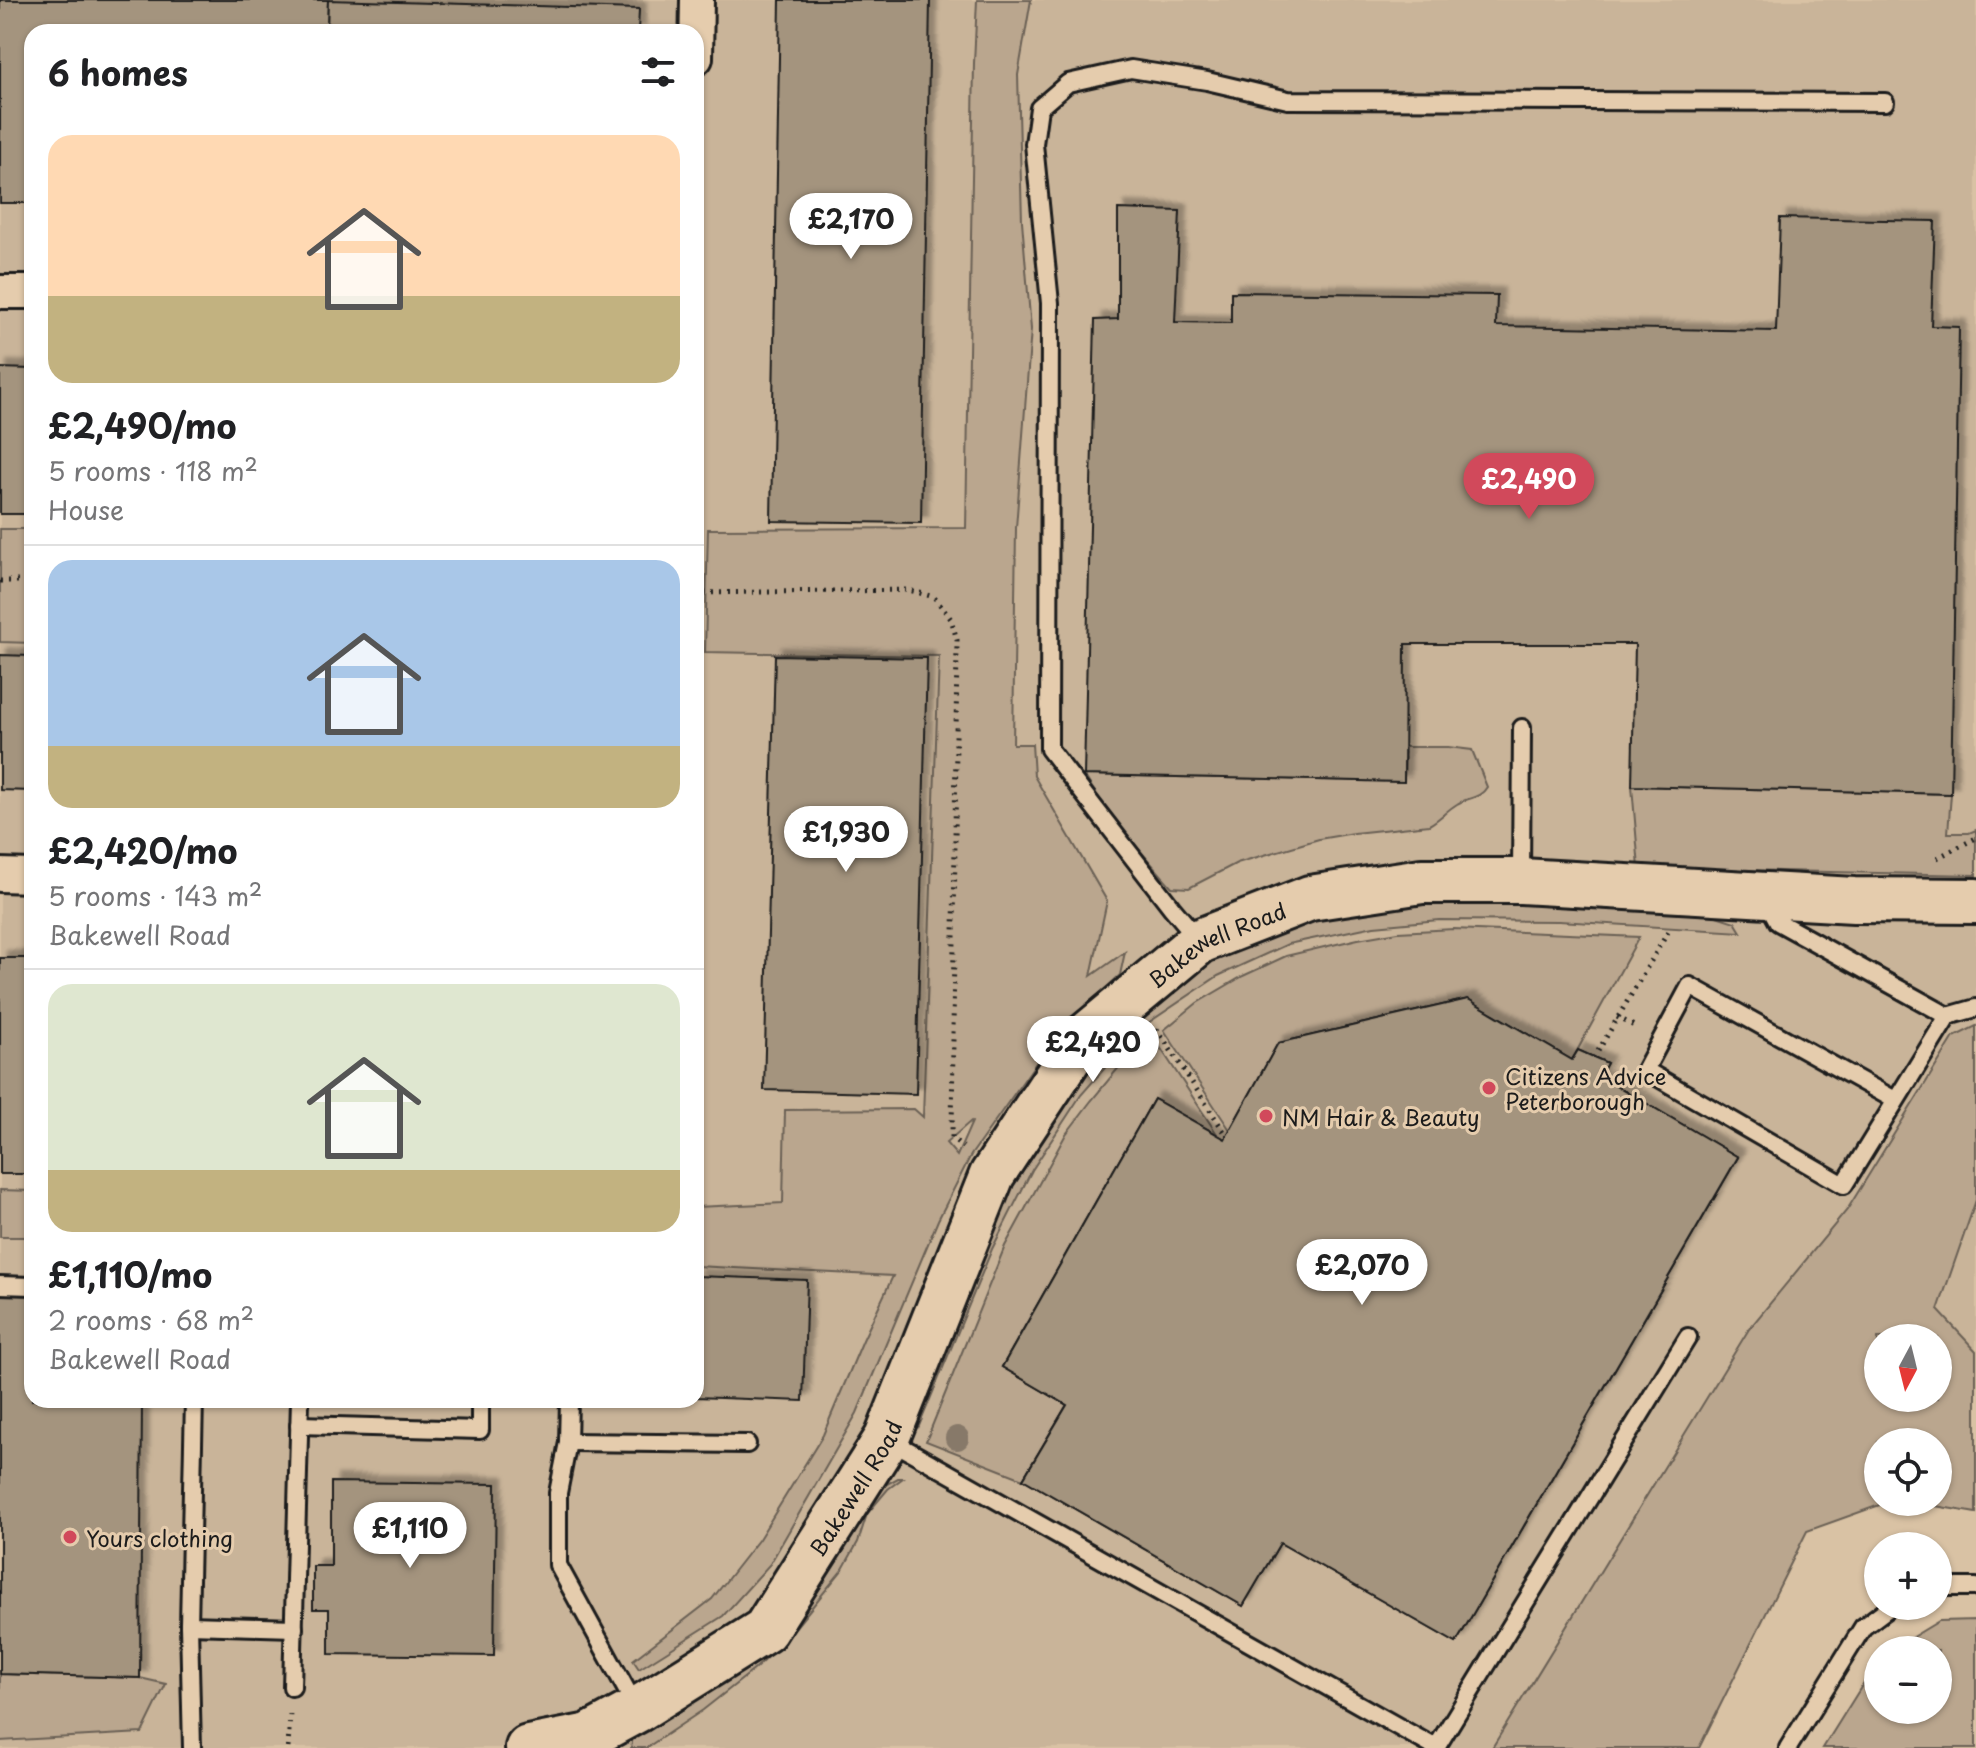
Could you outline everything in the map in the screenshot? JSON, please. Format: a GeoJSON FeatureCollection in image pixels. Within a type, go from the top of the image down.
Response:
{"type":"FeatureCollection","features":[{"type":"Feature","properties":{"kind":"street"},"geometry":{"type":"LineString","coordinates":[[697,0],[697,24]]}},
{"type":"Feature","properties":{"kind":"street"},"geometry":{"type":"LineString","coordinates":[[0,292],[24,292]]}},
{"type":"Feature","properties":{"kind":"street"},"geometry":{"type":"LineString","coordinates":[[0,875],[24,876]]}},
{"type":"Feature","properties":{"kind":"street","name":"Bakewell Road"},"geometry":{"type":"LineString","coordinates":[[528,1748],[593,1742],[637,1710],[765,1630],[887,1438],[992,1175],[1081,1040],[1200,941],[1310,898],[1422,881],[1521,881],[1854,900],[1976,901]]}},
{"type":"Feature","properties":{"kind":"lane"},"geometry":{"type":"LineString","coordinates":[[1200,941],[1049,749],[1050,303],[1034,144],[1039,108],[1068,83],[1131,69],[1207,81],[1288,100],[1885,102]]}},
{"type":"Feature","properties":{"kind":"lane"},"geometry":{"type":"LineString","coordinates":[[1521,881],[1522,728]]}},
{"type":"Feature","properties":{"kind":"lane"},"geometry":{"type":"LineString","coordinates":[[1763,895],[1778,922],[1948,1016]]}},
{"type":"Feature","properties":{"kind":"lane"},"geometry":{"type":"LineString","coordinates":[[1895,1100],[1690,986],[1645,1070],[1844,1185],[1948,1016],[1976,1008]]}},
{"type":"Feature","properties":{"kind":"lane"},"geometry":{"type":"LineString","coordinates":[[0,1285],[24,1286]]}},
{"type":"Feature","properties":{"kind":"lane"},"geometry":{"type":"LineString","coordinates":[[887,1438],[1436,1748],[1688,1337]]}},
{"type":"Feature","properties":{"kind":"lane"},"geometry":{"type":"LineString","coordinates":[[192,1748],[189,1625],[194,1408]]}},
{"type":"Feature","properties":{"kind":"lane"},"geometry":{"type":"LineString","coordinates":[[292,1687],[300,1408]]}},
{"type":"Feature","properties":{"kind":"lane"},"geometry":{"type":"LineString","coordinates":[[299,1425],[480,1430],[480,1408]]}},
{"type":"Feature","properties":{"kind":"lane"},"geometry":{"type":"LineString","coordinates":[[569,1408],[568,1442],[558,1493],[558,1565],[637,1710]]}},
{"type":"Feature","properties":{"kind":"lane"},"geometry":{"type":"LineString","coordinates":[[568,1442],[747,1444]]}},
{"type":"Feature","properties":{"kind":"lane"},"geometry":{"type":"LineString","coordinates":[[1952,1587],[1976,1587]]}},
{"type":"Feature","properties":{"kind":"lane"},"geometry":{"type":"LineString","coordinates":[[1788,1748],[1863,1627],[1872,1620]]}},
{"type":"Feature","properties":{"kind":"lane"},"geometry":{"type":"LineString","coordinates":[[189,1625],[294,1628]]}},
{"type":"Feature","properties":{"kind":"path"},"geometry":{"type":"LineString","coordinates":[[0,581],[24,581]]}},
{"type":"Feature","properties":{"kind":"path"},"geometry":{"type":"LineString","coordinates":[[704,593],[909,590],[934,597],[951,619],[957,640],[952,1138],[992,1175]]}},
{"type":"Feature","properties":{"kind":"path"},"geometry":{"type":"LineString","coordinates":[[1594,1058],[1668,932]]}},
{"type":"Feature","properties":{"kind":"path"},"geometry":{"type":"LineString","coordinates":[[1157,1028],[1227,1136]]}},
{"type":"Feature","properties":{"kind":"path"},"geometry":{"type":"LineString","coordinates":[[288,1748],[292,1687]]}},
{"type":"Feature","properties":{"kind":"shaded area"},"geometry":{"type":"Polygon","coordinates":[[[0,0],[1976,0],[1976,1504],[1952,1465],[1952,1428],[1864,1428],[1864,1449],[1826,1467],[1698,1748],[0,1748],[0,0]]]}},
{"type":"Feature","properties":{"kind":"shaded area"},"geometry":{"type":"Polygon","coordinates":[[[977,0],[1031,0],[1018,75],[1022,221],[1031,329],[1016,528],[1013,744],[1032,744],[1034,776],[1107,901],[1091,976],[1125,952],[1120,975],[1058,1032],[971,1155],[938,1220],[857,1413],[770,1564],[723,1616],[639,1669],[633,1660],[712,1599],[759,1539],[823,1435],[893,1276],[704,1266],[704,1207],[783,1203],[785,1110],[914,1109],[923,1117],[939,656],[705,652],[708,529],[966,528],[977,0]],[[971,1121],[946,1143],[957,1156],[972,1122],[971,1121]]]}},
{"type":"Feature","properties":{"kind":"shaded area"},"geometry":{"type":"Polygon","coordinates":[[[0,529],[24,529],[24,643],[0,642],[0,529]]]}},
{"type":"Feature","properties":{"kind":"shaded area"},"geometry":{"type":"Polygon","coordinates":[[[1405,747],[1472,750],[1487,787],[1481,794],[1457,804],[1429,825],[1319,839],[1237,863],[1189,888],[1172,887],[1114,819],[1084,775],[1404,782],[1405,747]]]}},
{"type":"Feature","properties":{"kind":"shaded area"},"geometry":{"type":"Polygon","coordinates":[[[1632,786],[1951,794],[1948,833],[1976,830],[1976,875],[1639,868],[1632,786]]]}},
{"type":"Feature","properties":{"kind":"shaded area"},"geometry":{"type":"Polygon","coordinates":[[[1460,900],[1602,905],[1707,913],[1735,922],[1741,932],[1559,921],[1439,920],[1374,926],[1288,944],[1218,976],[1139,1029],[1081,1095],[1032,1170],[992,1249],[919,1426],[913,1402],[999,1189],[1089,1057],[1211,958],[1309,920],[1362,908],[1460,900]]]}},
{"type":"Feature","properties":{"kind":"shaded area"},"geometry":{"type":"Polygon","coordinates":[[[1454,929],[1639,937],[1572,1060],[1230,1130],[1164,1030],[1197,1003],[1286,956],[1398,932],[1454,929]]]}},
{"type":"Feature","properties":{"kind":"shaded area"},"geometry":{"type":"Polygon","coordinates":[[[1976,1026],[1976,1200],[1938,1310],[1951,1324],[1864,1324],[1864,1412],[1952,1412],[1952,1325],[1976,1351],[1976,1513],[1952,1509],[1952,1428],[1864,1428],[1864,1511],[1807,1531],[1699,1748],[1492,1748],[1749,1329],[1847,1210],[1954,1037],[1976,1026]]]}},
{"type":"Feature","properties":{"kind":"shaded area"},"geometry":{"type":"Polygon","coordinates":[[[1154,1038],[1217,1134],[1154,1099],[1002,1367],[1067,1405],[1023,1479],[926,1441],[1005,1246],[1066,1134],[1120,1066],[1154,1038]]]}},
{"type":"Feature","properties":{"kind":"shaded area"},"geometry":{"type":"Polygon","coordinates":[[[0,1190],[24,1191],[24,1237],[0,1237],[0,1190]]]}},
{"type":"Feature","properties":{"kind":"shaded area"},"geometry":{"type":"Polygon","coordinates":[[[903,1478],[888,1489],[867,1514],[858,1542],[843,1569],[786,1639],[755,1669],[703,1710],[646,1748],[631,1748],[633,1736],[872,1492],[903,1478]]]}},
{"type":"Feature","properties":{"kind":"shaded area"},"geometry":{"type":"Polygon","coordinates":[[[1976,1620],[1976,1748],[1823,1748],[1864,1682],[1864,1724],[1952,1724],[1952,1636],[1914,1636],[1939,1621],[1976,1620]]]}},
{"type":"Feature","properties":{"kind":"shaded area"},"geometry":{"type":"Polygon","coordinates":[[[0,1674],[140,1678],[166,1684],[142,1733],[0,1741],[0,1674]]]}},
{"type":"Feature","properties":{"kind":"building"},"geometry":{"type":"Polygon","coordinates":[[[0,0],[328,0],[327,24],[24,24],[24,203],[0,203],[0,0]]]}},
{"type":"Feature","properties":{"kind":"building"},"geometry":{"type":"Polygon","coordinates":[[[328,0],[639,9],[638,24],[327,24],[328,0]]]}},
{"type":"Feature","properties":{"kind":"building"},"geometry":{"type":"Polygon","coordinates":[[[780,0],[930,0],[921,523],[771,521],[780,0]]]}},
{"type":"Feature","properties":{"kind":"building"},"geometry":{"type":"Polygon","coordinates":[[[1118,209],[1180,211],[1175,322],[1231,323],[1231,292],[1497,295],[1496,326],[1776,331],[1780,218],[1935,221],[1931,326],[1959,327],[1951,794],[1632,786],[1635,644],[1405,644],[1404,782],[1084,775],[1095,320],[1118,319],[1118,209]]]}},
{"type":"Feature","properties":{"kind":"building"},"geometry":{"type":"Polygon","coordinates":[[[0,368],[24,369],[24,514],[0,514],[0,368]]]}},
{"type":"Feature","properties":{"kind":"building"},"geometry":{"type":"Polygon","coordinates":[[[0,655],[24,656],[24,791],[0,790],[0,655]]]}},
{"type":"Feature","properties":{"kind":"building"},"geometry":{"type":"Polygon","coordinates":[[[775,655],[927,658],[916,1094],[764,1090],[775,655]]]}},
{"type":"Feature","properties":{"kind":"building"},"geometry":{"type":"Polygon","coordinates":[[[0,958],[24,958],[24,1174],[0,1174],[0,958]]]}},
{"type":"Feature","properties":{"kind":"building"},"geometry":{"type":"Polygon","coordinates":[[[1468,999],[1572,1060],[1578,1050],[1607,1063],[1600,1076],[1738,1157],[1456,1643],[1280,1543],[1243,1606],[1023,1479],[1067,1405],[1002,1367],[1154,1099],[1225,1139],[1278,1043],[1468,999]],[[1446,1088],[1331,1119],[1310,1158],[1446,1232],[1507,1121],[1446,1088]],[[1190,1374],[1152,1439],[1196,1465],[1234,1400],[1190,1374]]]}},
{"type":"Feature","properties":{"kind":"building"},"geometry":{"type":"Polygon","coordinates":[[[1468,999],[1572,1060],[1578,1050],[1607,1063],[1600,1076],[1738,1157],[1456,1643],[1280,1543],[1243,1606],[1023,1479],[1067,1405],[1002,1367],[1154,1099],[1225,1139],[1278,1043],[1468,999]]]}},
{"type":"Feature","properties":{"kind":"building"},"geometry":{"type":"Polygon","coordinates":[[[704,1276],[807,1280],[803,1401],[704,1397],[704,1276]]]}},
{"type":"Feature","properties":{"kind":"building","name":"Yours clothing"},"geometry":{"type":"Polygon","coordinates":[[[0,1294],[24,1295],[24,1408],[142,1408],[140,1678],[0,1674],[0,1294]]]}},
{"type":"Feature","properties":{"kind":"building"},"geometry":{"type":"Polygon","coordinates":[[[331,1482],[496,1484],[494,1656],[329,1654],[329,1609],[313,1609],[313,1566],[331,1566],[331,1482]]]}},
{"type":"Feature","properties":{"kind":"place","name":"Citizens Advice Peterborough"},"geometry":{"type":"Point","coordinates":[1489,1088]}},
{"type":"Feature","properties":{"kind":"place","name":"NM Hair & Beauty"},"geometry":{"type":"Point","coordinates":[1266,1116]}},
{"type":"Feature","properties":{"kind":"place","name":"Yours clothing"},"geometry":{"type":"Point","coordinates":[70,1537]}}]}
